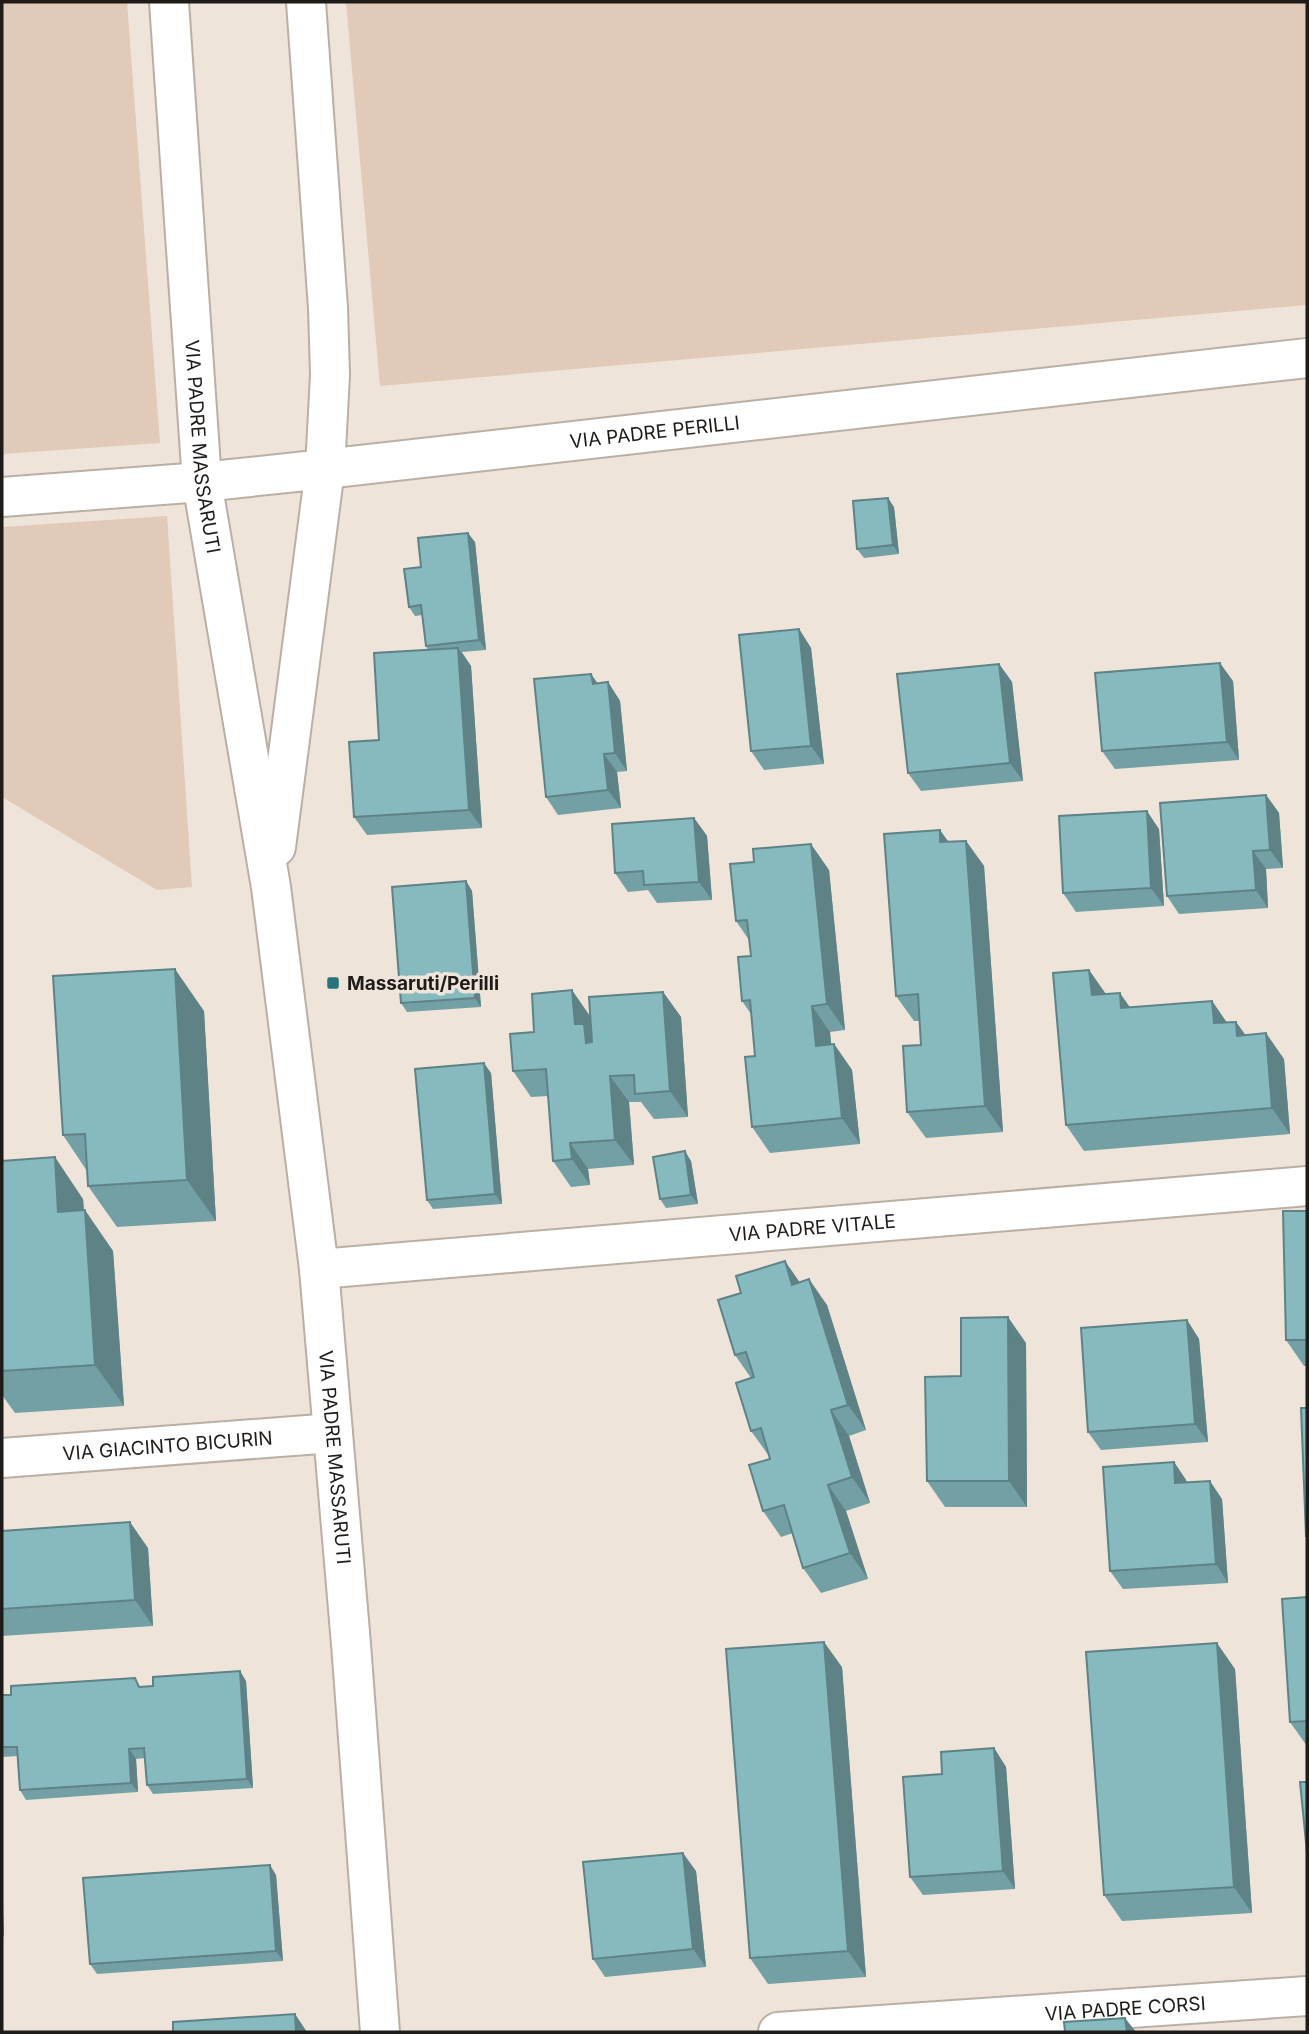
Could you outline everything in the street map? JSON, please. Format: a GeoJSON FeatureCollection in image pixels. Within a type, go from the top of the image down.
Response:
{"type":"FeatureCollection","features":[{"type":"Feature","properties":{"kind":"street","name":"VIA PADRE MASSARUTI"},"geometry":{"type":"LineString","coordinates":[[169,2],[202,482],[271,887],[319,1269],[380,2032]]}},
{"type":"Feature","properties":{"kind":"street","name":"VIA PADRE MASSARUTI"},"geometry":{"type":"LineString","coordinates":[[271,887],[325,469],[330,375],[328,308],[306,2]]}},
{"type":"Feature","properties":{"kind":"street","name":"VIA PADRE PERILLI"},"geometry":{"type":"LineString","coordinates":[[2,497],[202,482],[325,469],[1307,358]]}},
{"type":"Feature","properties":{"kind":"street","name":"VIA PADRE VITALE"},"geometry":{"type":"LineString","coordinates":[[319,1269],[1307,1186]]}},
{"type":"Feature","properties":{"kind":"street","name":"VIA GIACINTO BICURIN"},"geometry":{"type":"LineString","coordinates":[[2,1458],[332,1433]]}},
{"type":"Feature","properties":{"kind":"street","name":"VIA PADRE CORSI"},"geometry":{"type":"LineString","coordinates":[[778,2032],[1307,1996]]}},
{"type":"Feature","properties":{"kind":"shaded area"},"geometry":{"type":"Polygon","coordinates":[[[2,2],[127,2],[160,443],[2,454],[2,2]]]}},
{"type":"Feature","properties":{"kind":"shaded area"},"geometry":{"type":"Polygon","coordinates":[[[346,2],[1307,2],[1307,305],[380,386],[346,2]]]}},
{"type":"Feature","properties":{"kind":"shaded area"},"geometry":{"type":"Polygon","coordinates":[[[167,516],[192,887],[157,890],[2,797],[2,527],[167,516]]]}},
{"type":"Feature","properties":{"kind":"building"},"geometry":{"type":"Polygon","coordinates":[[[888,498],[893,545],[857,549],[853,501],[888,498]]]}},
{"type":"Feature","properties":{"kind":"building"},"geometry":{"type":"Polygon","coordinates":[[[468,533],[479,640],[426,646],[421,605],[409,607],[404,569],[421,567],[418,538],[468,533]]]}},
{"type":"Feature","properties":{"kind":"building"},"geometry":{"type":"Polygon","coordinates":[[[799,629],[811,746],[751,751],[739,635],[799,629]]]}},
{"type":"Feature","properties":{"kind":"building"},"geometry":{"type":"Polygon","coordinates":[[[458,648],[469,810],[354,817],[349,742],[379,740],[374,653],[458,648]]]}},
{"type":"Feature","properties":{"kind":"building"},"geometry":{"type":"Polygon","coordinates":[[[1220,663],[1227,742],[1102,751],[1095,673],[1220,663]]]}},
{"type":"Feature","properties":{"kind":"building"},"geometry":{"type":"Polygon","coordinates":[[[999,664],[1010,763],[908,773],[897,674],[999,664]]]}},
{"type":"Feature","properties":{"kind":"building"},"geometry":{"type":"Polygon","coordinates":[[[591,674],[593,684],[608,682],[615,753],[604,754],[608,790],[546,797],[534,679],[591,674]]]}},
{"type":"Feature","properties":{"kind":"building"},"geometry":{"type":"Polygon","coordinates":[[[1266,795],[1270,850],[1253,851],[1256,890],[1167,896],[1160,803],[1266,795]]]}},
{"type":"Feature","properties":{"kind":"building"},"geometry":{"type":"Polygon","coordinates":[[[1147,811],[1151,888],[1063,893],[1059,816],[1147,811]]]}},
{"type":"Feature","properties":{"kind":"building"},"geometry":{"type":"Polygon","coordinates":[[[694,818],[699,882],[644,885],[643,871],[615,873],[612,824],[694,818]]]}},
{"type":"Feature","properties":{"kind":"building"},"geometry":{"type":"Polygon","coordinates":[[[940,830],[940,842],[966,841],[985,1106],[907,1112],[903,1046],[921,1045],[918,994],[896,996],[884,834],[940,830]]]}},
{"type":"Feature","properties":{"kind":"building"},"geometry":{"type":"Polygon","coordinates":[[[811,844],[827,1004],[812,1006],[816,1046],[834,1044],[842,1118],[752,1127],[745,1057],[755,1056],[750,1000],[742,1001],[738,957],[751,956],[747,920],[736,921],[730,864],[754,862],[753,849],[811,844]]]}},
{"type":"Feature","properties":{"kind":"building"},"geometry":{"type":"Polygon","coordinates":[[[466,881],[475,998],[401,1003],[392,887],[466,881]]]}},
{"type":"Feature","properties":{"kind":"building"},"geometry":{"type":"Polygon","coordinates":[[[175,969],[187,1180],[88,1186],[85,1134],[63,1135],[53,976],[175,969]]]}},
{"type":"Feature","properties":{"kind":"building"},"geometry":{"type":"Polygon","coordinates":[[[1089,970],[1092,995],[1120,993],[1121,1008],[1212,1001],[1214,1023],[1236,1022],[1237,1036],[1266,1033],[1272,1108],[1066,1125],[1053,973],[1089,970]]]}},
{"type":"Feature","properties":{"kind":"building"},"geometry":{"type":"Polygon","coordinates":[[[572,990],[575,1024],[584,1024],[586,1043],[592,1042],[589,997],[663,992],[670,1091],[635,1094],[634,1075],[610,1076],[615,1140],[570,1143],[572,1159],[553,1161],[546,1069],[513,1071],[510,1034],[534,1032],[532,994],[572,990]]]}},
{"type":"Feature","properties":{"kind":"building"},"geometry":{"type":"Polygon","coordinates":[[[484,1063],[495,1194],[427,1200],[415,1069],[484,1063]]]}},
{"type":"Feature","properties":{"kind":"building"},"geometry":{"type":"Polygon","coordinates":[[[685,1151],[691,1195],[660,1199],[653,1157],[685,1151]]]}},
{"type":"Feature","properties":{"kind":"building"},"geometry":{"type":"Polygon","coordinates":[[[55,1157],[58,1212],[85,1210],[95,1365],[2,1371],[2,1161],[55,1157]]]}},
{"type":"Feature","properties":{"kind":"building"},"geometry":{"type":"Polygon","coordinates":[[[1283,1211],[1307,1211],[1307,1340],[1286,1340],[1283,1211]]]}},
{"type":"Feature","properties":{"kind":"building"},"geometry":{"type":"Polygon","coordinates":[[[785,1261],[792,1285],[809,1279],[848,1405],[831,1410],[852,1477],[828,1485],[850,1553],[803,1568],[784,1505],[763,1511],[749,1465],[770,1459],[761,1428],[751,1431],[736,1383],[754,1377],[746,1352],[735,1355],[718,1300],[741,1293],[736,1276],[785,1261]]]}},
{"type":"Feature","properties":{"kind":"building"},"geometry":{"type":"Polygon","coordinates":[[[1008,1317],[1009,1481],[927,1481],[925,1377],[961,1376],[961,1318],[1008,1317]]]}},
{"type":"Feature","properties":{"kind":"building"},"geometry":{"type":"Polygon","coordinates":[[[1187,1320],[1195,1424],[1088,1432],[1081,1328],[1187,1320]]]}},
{"type":"Feature","properties":{"kind":"building"},"geometry":{"type":"Polygon","coordinates":[[[1301,1408],[1307,1408],[1307,1536],[1306,1536],[1301,1408]]]}},
{"type":"Feature","properties":{"kind":"building"},"geometry":{"type":"Polygon","coordinates":[[[1174,1462],[1175,1483],[1210,1481],[1216,1564],[1110,1571],[1103,1467],[1174,1462]]]}},
{"type":"Feature","properties":{"kind":"building"},"geometry":{"type":"Polygon","coordinates":[[[130,1522],[135,1600],[2,1609],[2,1531],[130,1522]]]}},
{"type":"Feature","properties":{"kind":"building"},"geometry":{"type":"Polygon","coordinates":[[[1307,1597],[1307,1721],[1290,1722],[1282,1599],[1307,1597]]]}},
{"type":"Feature","properties":{"kind":"building"},"geometry":{"type":"Polygon","coordinates":[[[824,1642],[848,1951],[750,1958],[726,1649],[824,1642]]]}},
{"type":"Feature","properties":{"kind":"building"},"geometry":{"type":"Polygon","coordinates":[[[1217,1643],[1234,1887],[1104,1895],[1086,1652],[1217,1643]]]}},
{"type":"Feature","properties":{"kind":"building"},"geometry":{"type":"Polygon","coordinates":[[[240,1671],[247,1779],[147,1785],[144,1748],[129,1749],[131,1783],[20,1790],[17,1747],[2,1747],[2,1695],[11,1695],[11,1686],[135,1678],[139,1687],[153,1686],[153,1677],[240,1671]]]}},
{"type":"Feature","properties":{"kind":"building"},"geometry":{"type":"Polygon","coordinates":[[[994,1748],[1003,1871],[910,1877],[903,1777],[942,1774],[941,1752],[994,1748]]]}},
{"type":"Feature","properties":{"kind":"building"},"geometry":{"type":"Polygon","coordinates":[[[1300,1782],[1307,1782],[1307,1853],[1300,1782]]]}},
{"type":"Feature","properties":{"kind":"building"},"geometry":{"type":"Polygon","coordinates":[[[683,1853],[693,1949],[593,1959],[583,1862],[683,1853]]]}},
{"type":"Feature","properties":{"kind":"building"},"geometry":{"type":"Polygon","coordinates":[[[270,1865],[276,1951],[90,1964],[83,1878],[270,1865]]]}},
{"type":"Feature","properties":{"kind":"building"},"geometry":{"type":"Polygon","coordinates":[[[295,2014],[296,2032],[173,2032],[173,2022],[295,2014]]]}},
{"type":"Feature","properties":{"kind":"building"},"geometry":{"type":"Polygon","coordinates":[[[1125,2018],[1127,2032],[1065,2032],[1064,2022],[1125,2018]]]}},
{"type":"Feature","properties":{"kind":"place","name":"Massaruti/Perilli"},"geometry":{"type":"Point","coordinates":[333,983]}}]}
